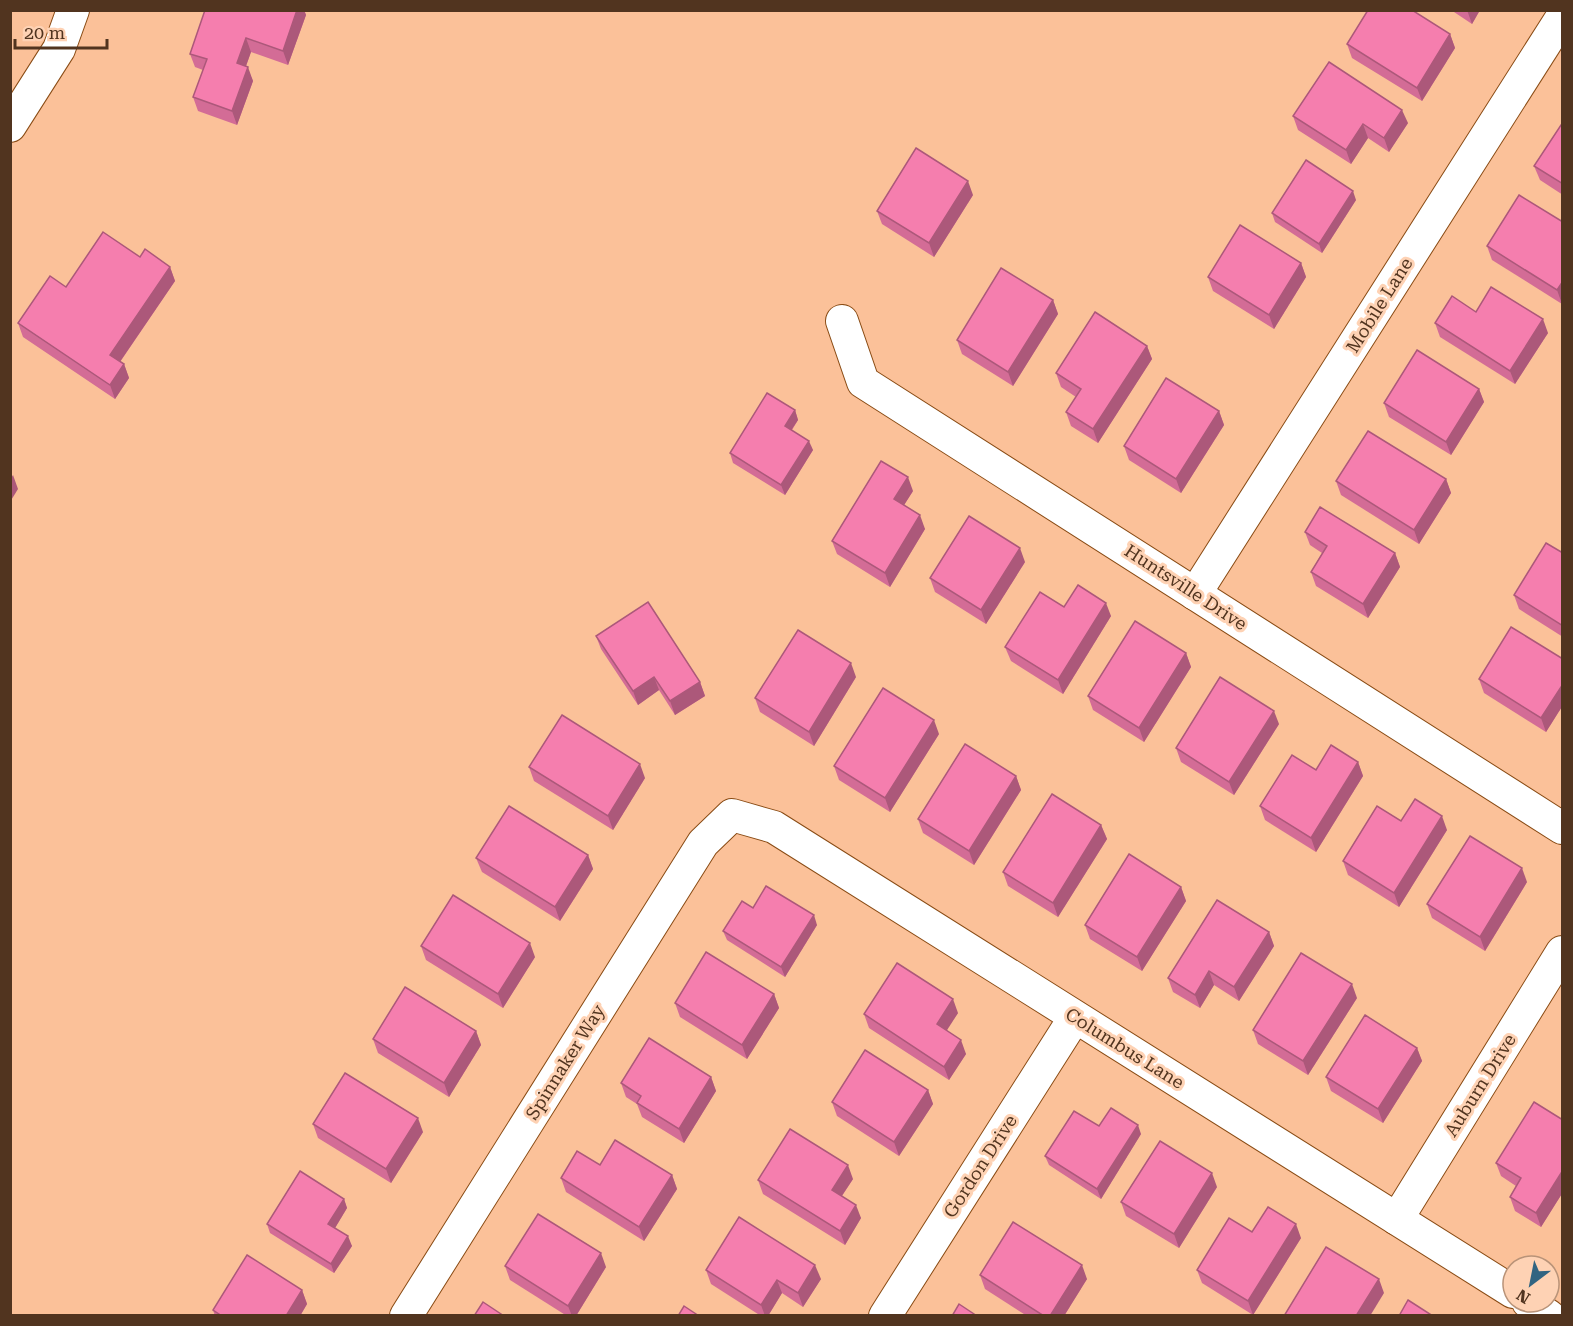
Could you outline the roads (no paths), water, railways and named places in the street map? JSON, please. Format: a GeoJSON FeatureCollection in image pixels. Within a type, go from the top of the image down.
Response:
{"type":"FeatureCollection","features":[{"type":"Feature","properties":{"kind":"street"},"geometry":{"type":"LineString","coordinates":[[10,126],[59,49],[73,10]]}},
{"type":"Feature","properties":{"kind":"street","name":"Mobile Lane"},"geometry":{"type":"LineString","coordinates":[[1196,594],[1563,17]]}},
{"type":"Feature","properties":{"kind":"street","name":"Huntsville Drive"},"geometry":{"type":"LineString","coordinates":[[842,321],[863,382],[1563,828]]}},
{"type":"Feature","properties":{"kind":"street","name":"Columbus Lane"},"geometry":{"type":"LineString","coordinates":[[732,815],[774,827],[1501,1284]]}},
{"type":"Feature","properties":{"kind":"street","name":"Spinnaker Way"},"geometry":{"type":"LineString","coordinates":[[406,1316],[703,843],[732,815]]}},
{"type":"Feature","properties":{"kind":"street","name":"Auburn Drive"},"geometry":{"type":"LineString","coordinates":[[1397,1219],[1563,952]]}},
{"type":"Feature","properties":{"kind":"street","name":"Gordon Drive"},"geometry":{"type":"LineString","coordinates":[[885,1316],[1075,1017]]}}]}
